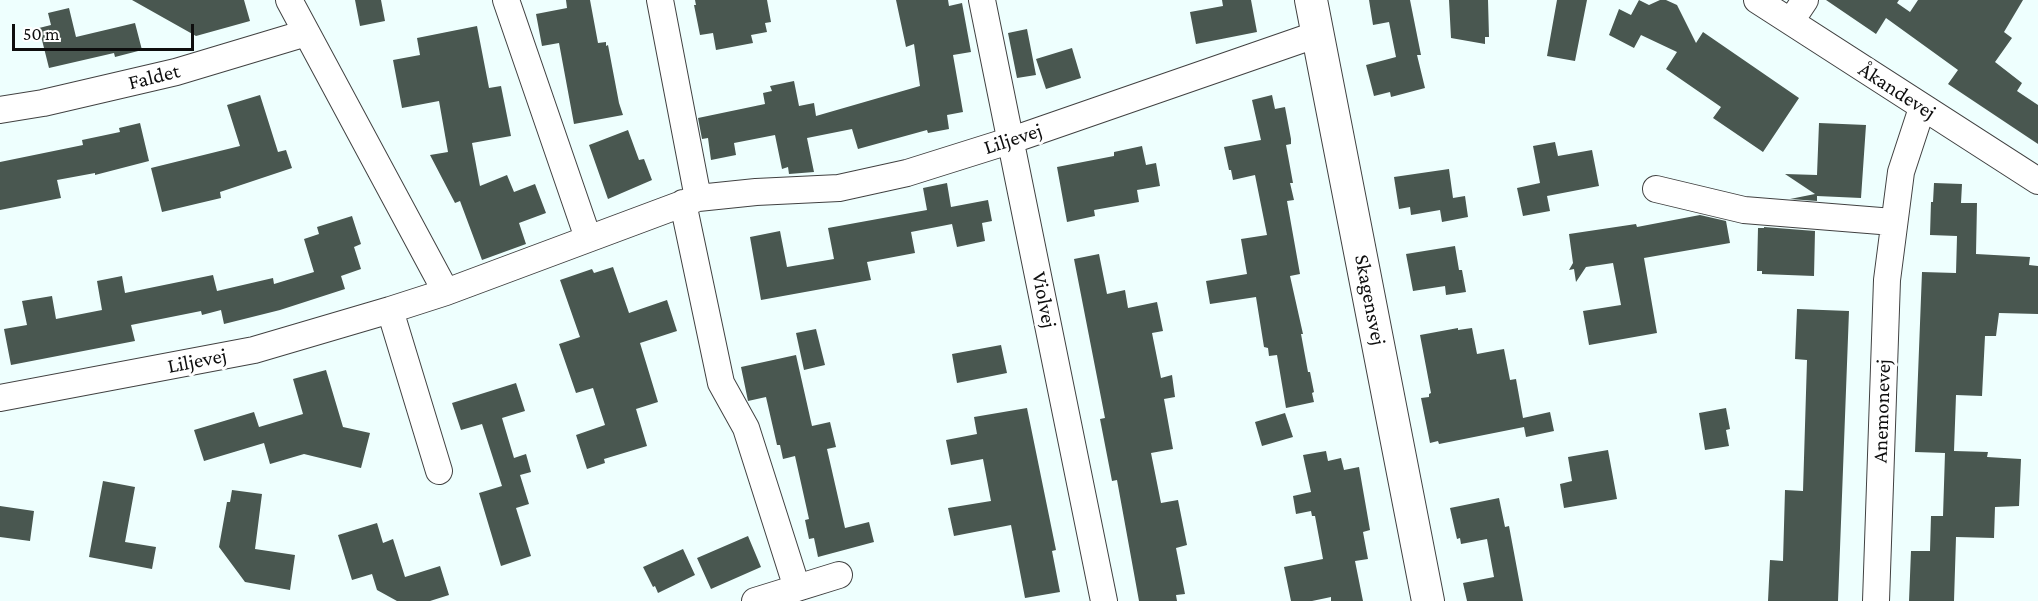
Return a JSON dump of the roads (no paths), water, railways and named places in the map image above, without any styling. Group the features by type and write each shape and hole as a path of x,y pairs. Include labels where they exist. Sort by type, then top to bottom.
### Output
{"street":[{"path":"289,0 446,292"},
{"path":"506,0 588,238"},
{"path":"660,0 721,383 746,428 797,588"},
{"name":"Violvej","path":"982,0 1104,601"},
{"name":"Skagensvej","path":"1311,0 1428,601"},
{"name":"Åkandevej","path":"1757,0 1798,10 1922,108 2038,181"},
{"name":"Faldet","path":"0,110 43,104 176,72 306,33"},
{"name":"Liljevej","path":"0,398 254,350 446,292 691,200 756,192 839,188 907,173 1012,140 1318,34"},
{"name":"Anemonevej","path":"1876,601 1887,280 1901,172 1922,108"},
{"path":"1656,189 1744,210 1893,222"},
{"path":"390,310 439,471"},
{"path":"755,601 839,575"}]}
